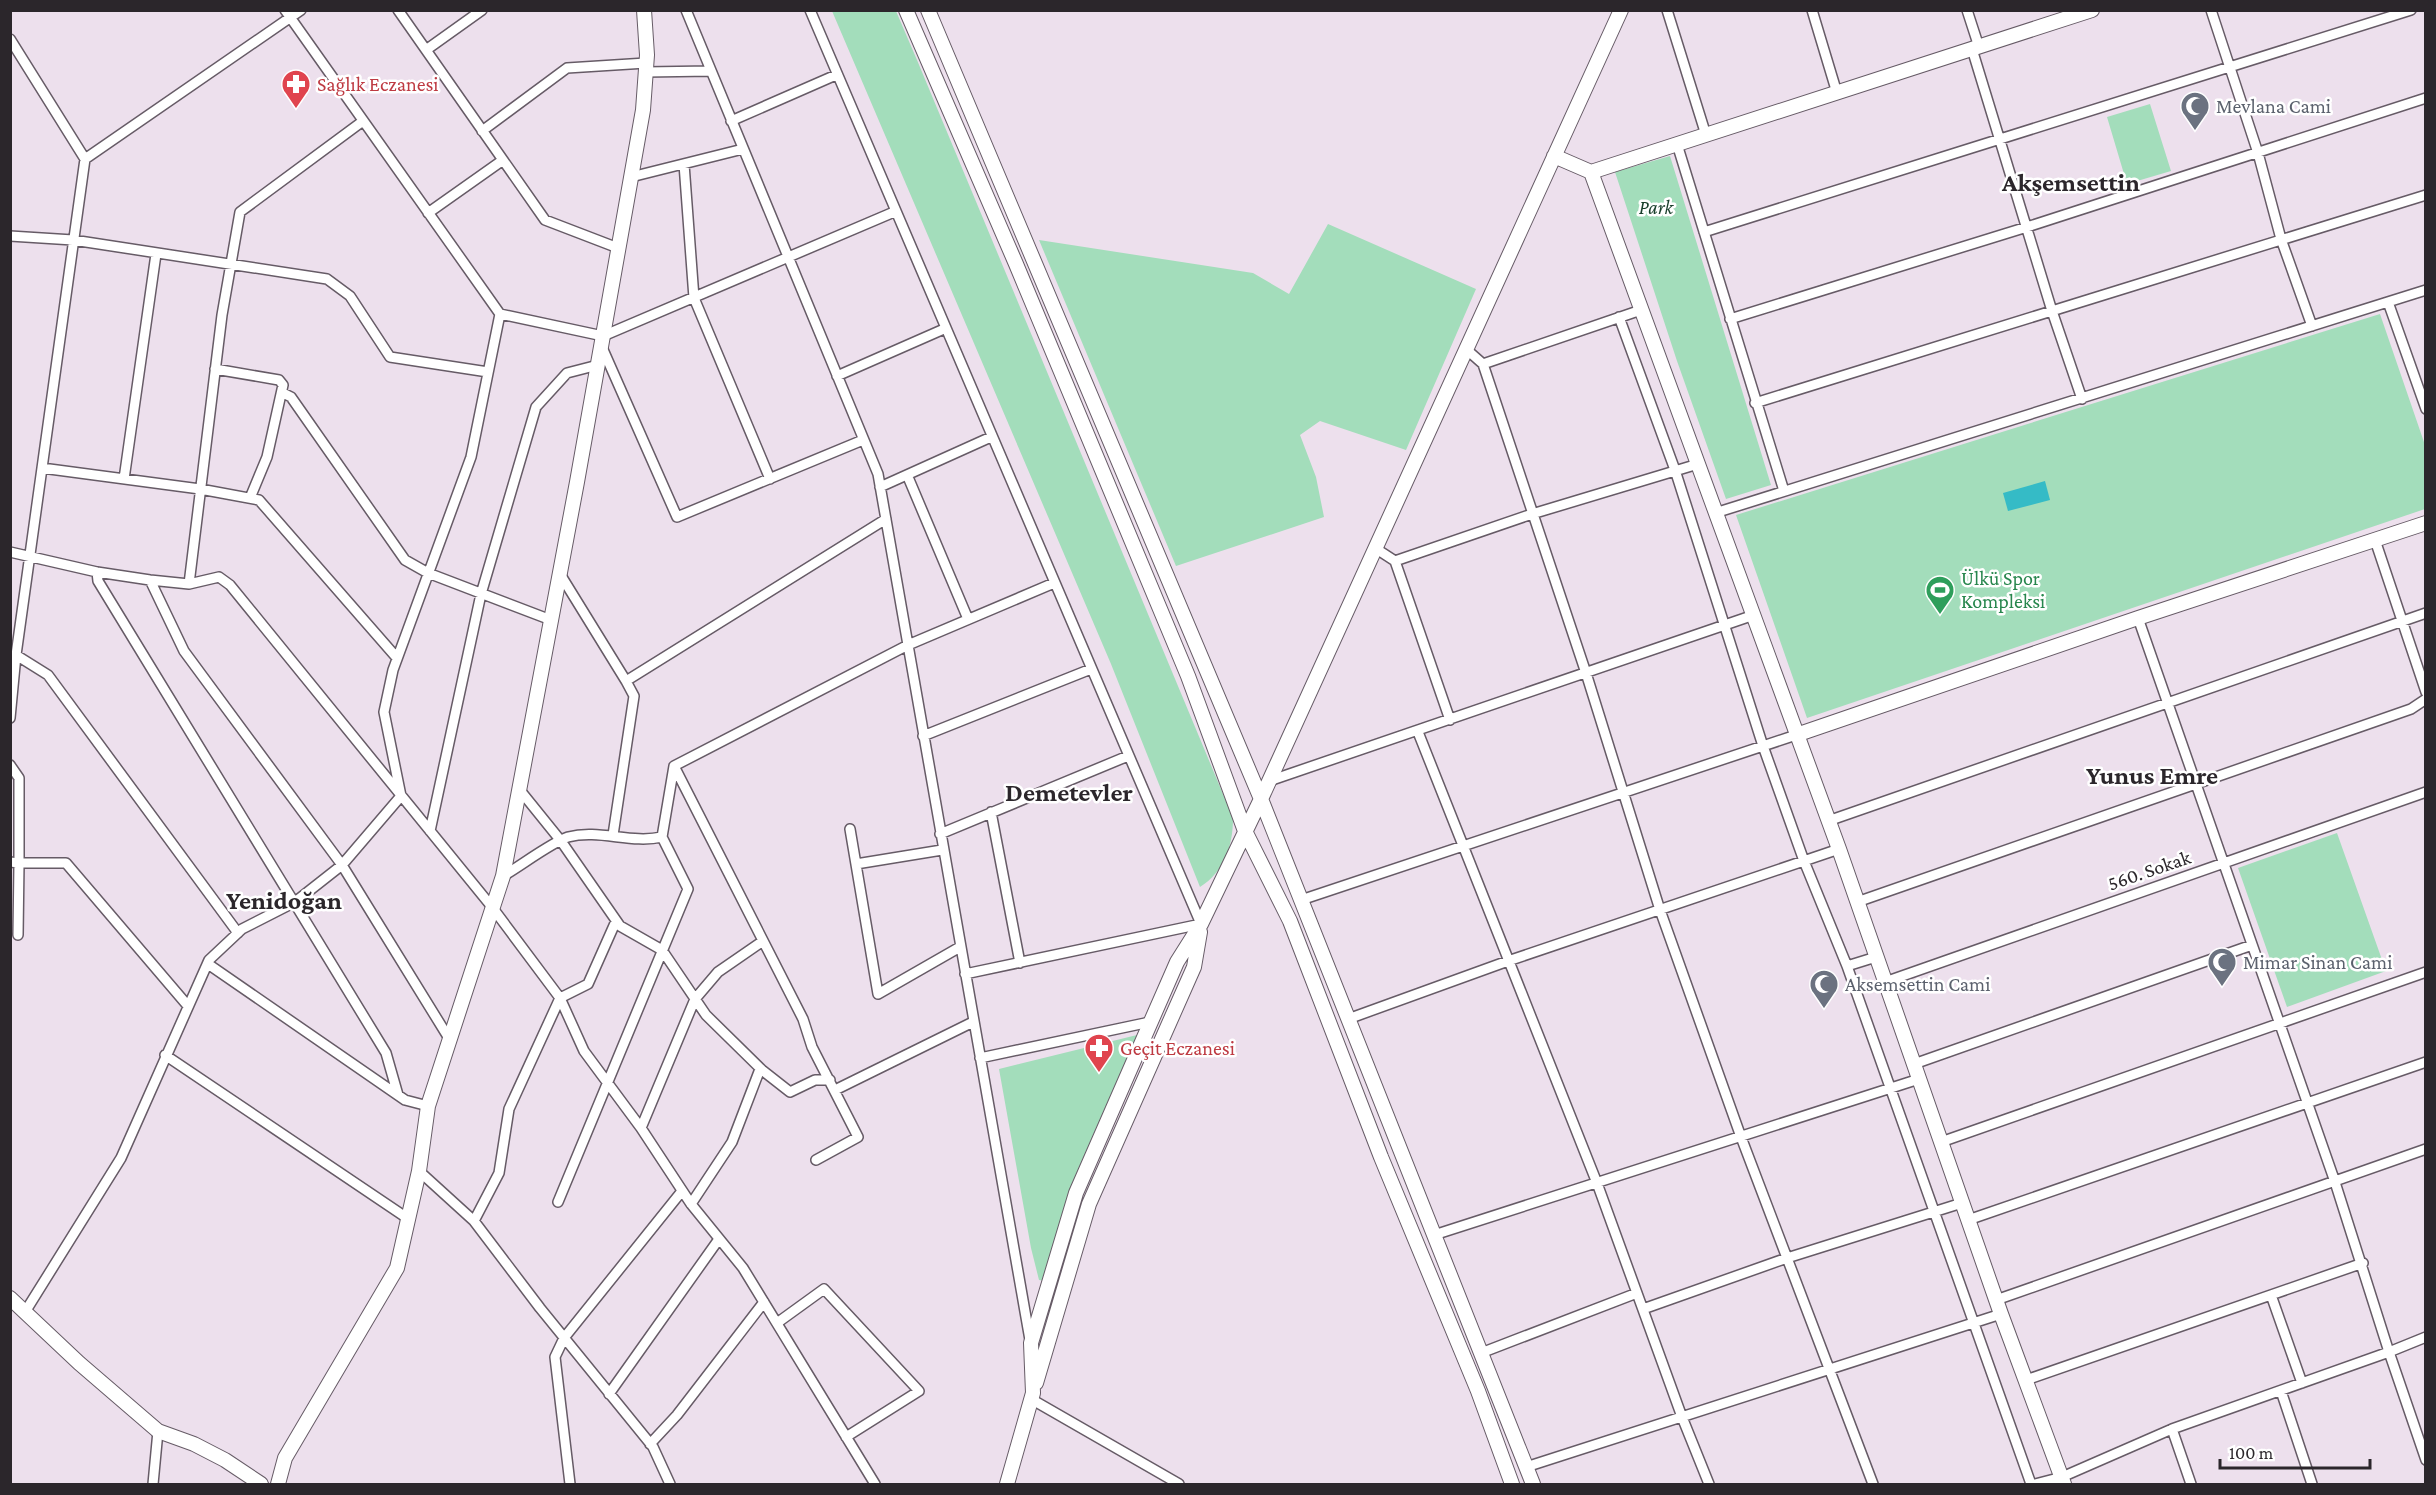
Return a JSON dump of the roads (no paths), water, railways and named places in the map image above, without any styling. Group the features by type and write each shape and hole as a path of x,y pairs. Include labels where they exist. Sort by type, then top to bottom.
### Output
{"street":[{"path":"85,159 287,14 301,10"},
{"path":"398,10 545,220 618,248"},
{"path":"426,50 482,10"},
{"path":"278,1485 285,1458 397,1268 419,1171 428,1106 503,876 643,110 646,68 644,10"},
{"path":"686,10 878,474 964,975 1031,1342 1032,1396"},
{"path":"810,10 944,329 1201,924 1194,967 1089,1204 1007,1485"},
{"path":"906,10 1016,264 1188,676 1245,831 1290,921 1381,1157 1478,1391 1512,1485"},
{"path":"928,10 1261,799 1533,1485"},
{"path":"1031,1342 1076,1193 1150,1022 1177,962 1201,924 1261,799 1621,10"},
{"path":"1666,10 1706,135"},
{"path":"1812,10 1837,93"},
{"path":"1967,10 2000,140 2052,311 2082,399"},
{"path":"1554,156 1591,172 2092,10"},
{"path":"2211,10 2258,153 2281,239 2312,326"},
{"path":"1704,232 2410,10"},
{"path":"287,14 500,314 602,341 694,298 894,212"},
{"path":"10,39 85,159 16,655 10,718"},
{"path":"482,131 567,68 711,71"},
{"path":"731,121 836,75"},
{"path":"1730,319 2027,227 2426,98"},
{"path":"189,584 215,369 240,212 363,120"},
{"path":"1677,144 1784,491"},
{"path":"631,177 743,149"},
{"path":"428,213 503,160"},
{"path":"684,164 694,298 770,480"},
{"path":"1591,172 1751,616 1839,849 1996,1300 2063,1481"},
{"path":"1755,403 2426,195"},
{"path":"10,236 73,240 230,266 327,279 350,296 390,357 488,372"},
{"path":"124,478 156,254"},
{"path":"1715,513 2426,290"},
{"path":"2388,302 2421,383 2426,409"},
{"path":"1483,364 1641,310"},
{"path":"401,796 384,712 397,658 471,457 500,314"},
{"path":"1619,317 1675,470 1763,746 1804,861 1847,966 2033,1485 2063,1481 2172,1430 2426,1337"},
{"path":"837,376 944,329"},
{"path":"602,341 677,517 863,440"},
{"path":"1466,349 1483,364 1586,674 1660,910 1741,1137 1873,1485"},
{"path":"430,831 481,594 536,407 567,373 598,365"},
{"path":"215,369 279,380 283,385 267,457 250,498"},
{"path":"282,393 291,397 405,560 428,573 551,620"},
{"path":"880,487 908,477 991,437"},
{"path":"1395,561 1532,514 1698,464"},
{"path":"42,468 200,489 259,500 269,508 397,658"},
{"path":"908,477 968,619"},
{"path":"626,681 886,519"},
{"path":"1301,900 2426,523"},
{"path":"2375,540 2426,692"},
{"path":"1375,548 1395,561 1450,720"},
{"path":"10,552 97,572 150,580 189,584 219,577 230,585 492,907 560,998 584,1051 641,1128 691,1204 743,1269 875,1485"},
{"path":"97,572 99,581 386,1053 398,1095"},
{"path":"560,574 634,696 613,835"},
{"path":"150,580 184,651 342,865 450,1040"},
{"path":"674,766 908,645 1054,583"},
{"path":"1828,821 2426,613"},
{"path":"1269,781 1418,732 1751,616"},
{"path":"2138,618 2363,1263 2389,1352 2426,1460"},
{"path":"16,655 48,675 238,933"},
{"path":"923,736 1091,669"},
{"path":"1857,902 2411,709 2426,699"},
{"path":"1418,732 1597,1183 1709,1485"},
{"path":"940,834 1128,756"},
{"path":"10,765 19,778 15,863 18,935"},
{"path":"558,1202 688,889 662,837 674,766"},
{"path":"674,766 763,941 858,1137 816,1160"},
{"path":"519,789 561,841 620,926 662,950 706,1015 760,1069 790,1092 815,1080 830,1080"},
{"name":"560. Sokak","path":"1885,982 2426,792"},
{"path":"25,1312 121,1158 165,1055 208,964 238,933 296,902 342,865 401,796"},
{"path":"992,812 1020,963"},
{"path":"850,829 878,994 960,947"},
{"path":"503,876 567,837 613,835 645,841 662,837"},
{"path":"1348,1019 1508,961 1839,849"},
{"path":"856,864 942,850"},
{"path":"15,863 66,863 188,1006"},
{"path":"474,1221 499,1173 509,1109 560,998 588,984 616,921"},
{"path":"964,975 1201,924"},
{"path":"641,1128 695,999 718,972 763,941"},
{"path":"1914,1064 2252,945"},
{"path":"1847,966 1876,957"},
{"path":"208,964 398,1095 428,1106"},
{"path":"1941,1142 2426,972"},
{"path":"835,1090 973,1022"},
{"path":"980,1058 1150,1022"},
{"path":"165,1055 407,1218"},
{"path":"1968,1220 2426,1062"},
{"path":"691,1204 732,1142 760,1069"},
{"path":"1434,1235 1919,1079"},
{"path":"1996,1300 2334,1179 2426,1149"},
{"path":"419,1171 474,1221 564,1338 650,1444 670,1485"},
{"path":"570,1485 555,1357 564,1338 682,1191"},
{"path":"1643,1309 1787,1258 1962,1203"},
{"path":"609,1394 719,1239"},
{"path":"2026,1380 2363,1263"},
{"path":"777,1323 824,1289 919,1391 846,1437"},
{"path":"1481,1353 1637,1293"},
{"path":"2271,1295 2302,1383"},
{"path":"10,1298 158,1431 204,1449 261,1485"},
{"path":"650,1444 677,1415 764,1302"},
{"path":"1526,1467 2001,1314"},
{"path":"2282,1390 2312,1485"},
{"path":"1032,1396 1179,1485"},
{"path":"2172,1430 2191,1485"},
{"path":"153,1485 158,1431"}],"water":[{"path":"2045,481 2050,500 2008,511 2003,493"}],"place":[{"name":"Sağlık Eczanesi","path":"296,110"},
{"name":"Mevlana Cami","path":"2195,132"},
{"name":"Ülkü Spor Kompleksi","path":"1940,616"},
{"name":"Mimar Sinan Cami","path":"2222,988"},
{"name":"Aksemsettin Cami","path":"1824,1010"},
{"name":"Geçit Eczanesi","path":"1099,1074"}],"district":[{"name":"Akşemsettin","path":"2071,182"},
{"name":"Yunus Emre","path":"2152,775"},
{"name":"Demetevler","path":"1069,792"},
{"name":"Yenidoğan","path":"284,900"}],"park label":[{"name":"Park","path":"1656,207"}]}
